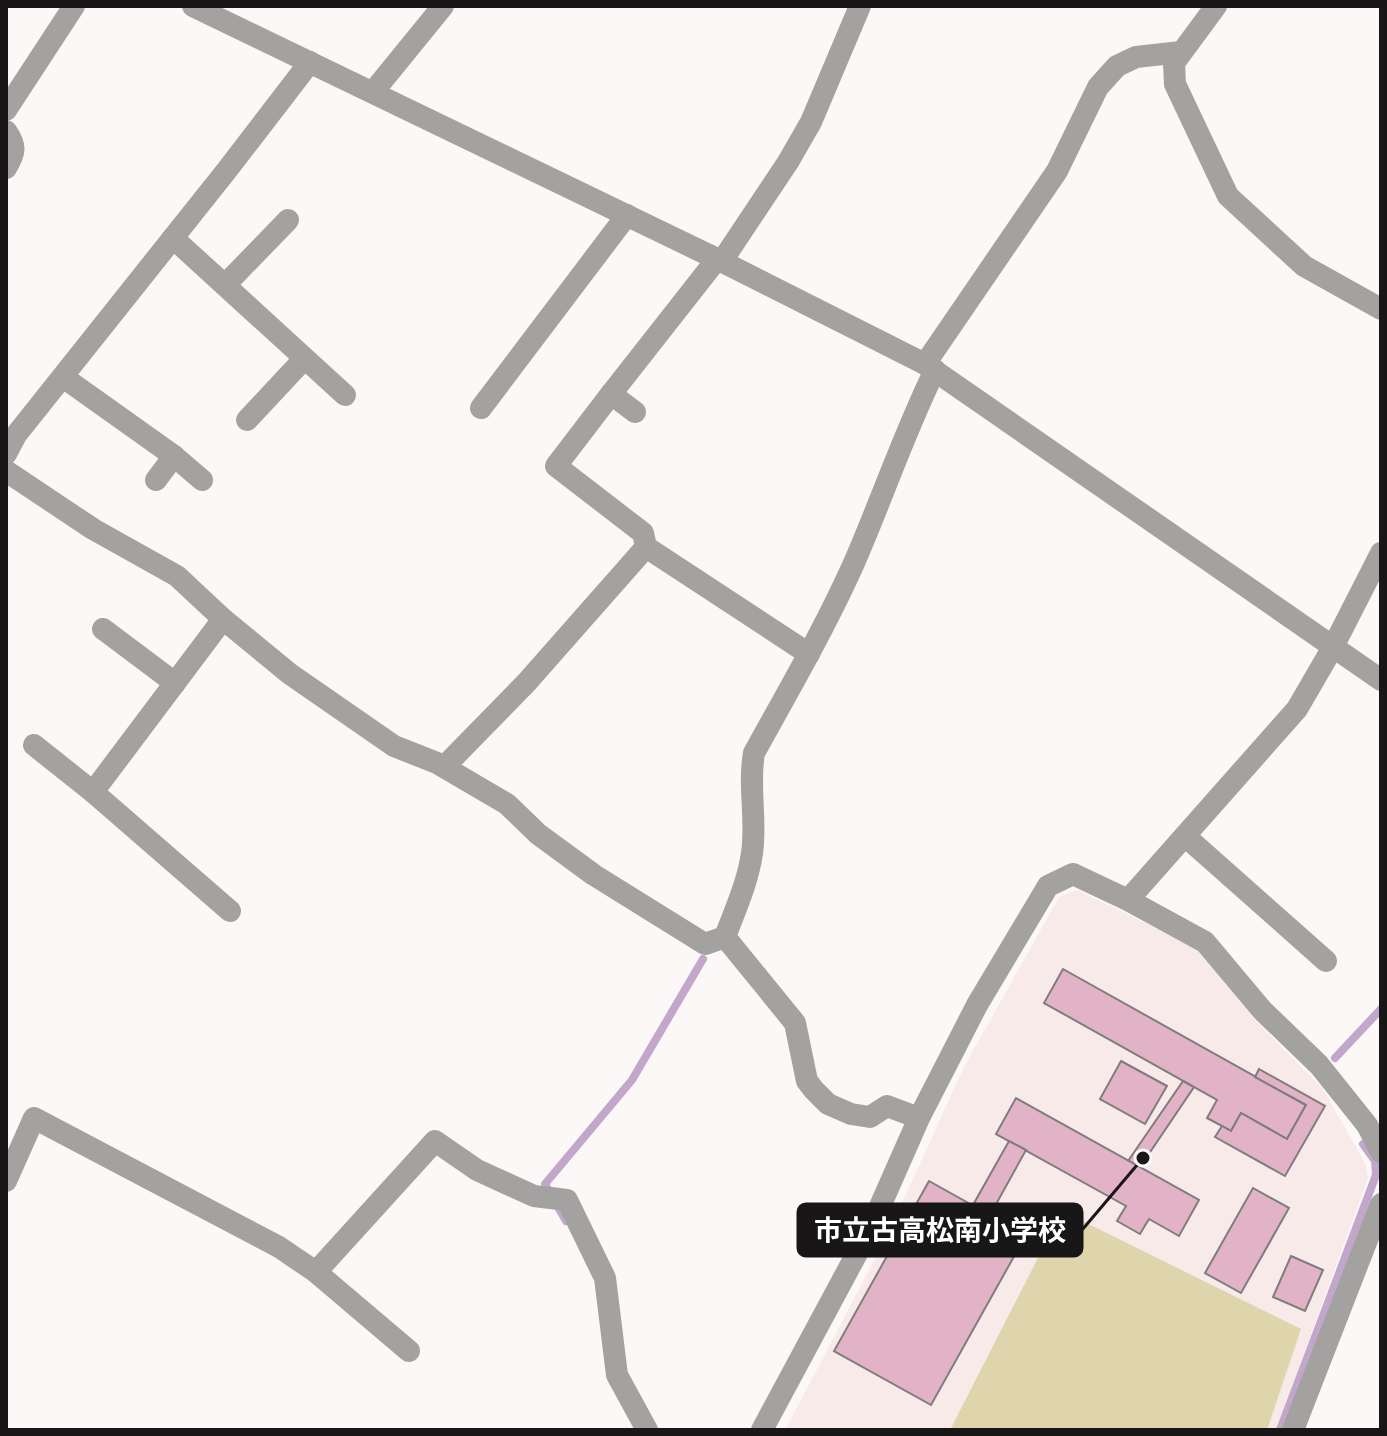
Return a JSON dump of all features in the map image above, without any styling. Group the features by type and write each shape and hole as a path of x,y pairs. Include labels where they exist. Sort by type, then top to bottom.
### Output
{"street":[{"path":"6,110 74,6"},
{"path":"373,92 443,6"},
{"path":"809,654 646,547 643,533 556,466 719,260 788,162 811,122 860,6"},
{"path":"1216,6 1174,63 1175,84 1228,196 1304,266 1381,309"},
{"path":"204,8 930,367 1381,680"},
{"path":"725,937 752,854 754,800 751,770 754,753 809,654 853,564 930,367 1057,171 1098,87 1117,66 1136,57 1181,52"},
{"path":"6,454 16,435 310,62"},
{"path":"6,131 14,142 15,153 6,168"},
{"path":"481,408 627,215"},
{"path":"225,285 288,220"},
{"path":"173,238 345,395"},
{"path":"247,420 304,359"},
{"path":"63,377 174,456 202,480"},
{"path":"611,394 635,412"},
{"path":"156,480 174,456"},
{"path":"6,471 93,529 177,576 290,674 394,746 444,767 507,804 538,834 594,875 705,944 725,937"},
{"path":"444,767 527,682 646,547"},
{"path":"1128,900 1297,709 1381,553"},
{"path":"93,792 223,619"},
{"path":"103,629 175,683"},
{"path":"34,745 230,911"},
{"path":"1185,836 1326,961"},
{"path":"762,1430 870,1229 919,1118 977,1005 1048,886 1073,874 1205,942 1262,1010 1319,1065 1367,1125 1381,1152"},
{"path":"725,937 795,1023 807,1081 828,1104 851,1114 870,1117 887,1106 919,1118"},
{"path":"6,1181 34,1118 279,1247 316,1272 409,1351"},
{"path":"316,1272 435,1141 477,1170 534,1196 567,1200 605,1278 617,1375 647,1430"},
{"path":"1293,1430 1381,1204"}],"shaded area":[{"path":"1077,890 1197,948 1255,1020 1323,1089 1366,1165 1368,1178 1276,1430 785,1430 886,1238 964,1067 1059,897"},
{"path":"1062,1211 1301,1329 1267,1430 950,1430"}],"building":[{"path":"1063,969 1306,1105 1287,1139 1241,1113 1231,1131 1207,1118 1217,1100 1044,1003"},
{"path":"1121,1061 1167,1086 1145,1124 1100,1099"},
{"path":"1259,1069 1325,1106 1285,1176 1215,1137 1222,1126 1231,1131 1241,1113 1287,1139 1306,1105 1255,1077"},
{"path":"1183,1081 1194,1087 1140,1167 1128,1161"},
{"path":"1016,1098 1199,1200 1179,1236 1149,1219 1140,1234 1117,1221 1126,1206 996,1134"},
{"path":"1009,1141 1026,1150 990,1215 973,1205"},
{"path":"929,1181 1026,1235 931,1405 834,1351"},
{"path":"1253,1188 1289,1208 1241,1293 1205,1273"},
{"path":"1291,1256 1323,1270 1305,1311 1273,1297"}],"waterway":[{"path":"566,1221 545,1184 632,1080 703,959"},
{"path":"1335,1058 1381,1009"},
{"path":"1280,1430 1376,1175 1375,1161 1363,1144"}],"place":[{"name":"市立古高松南小学校","path":"1143,1158"}]}
